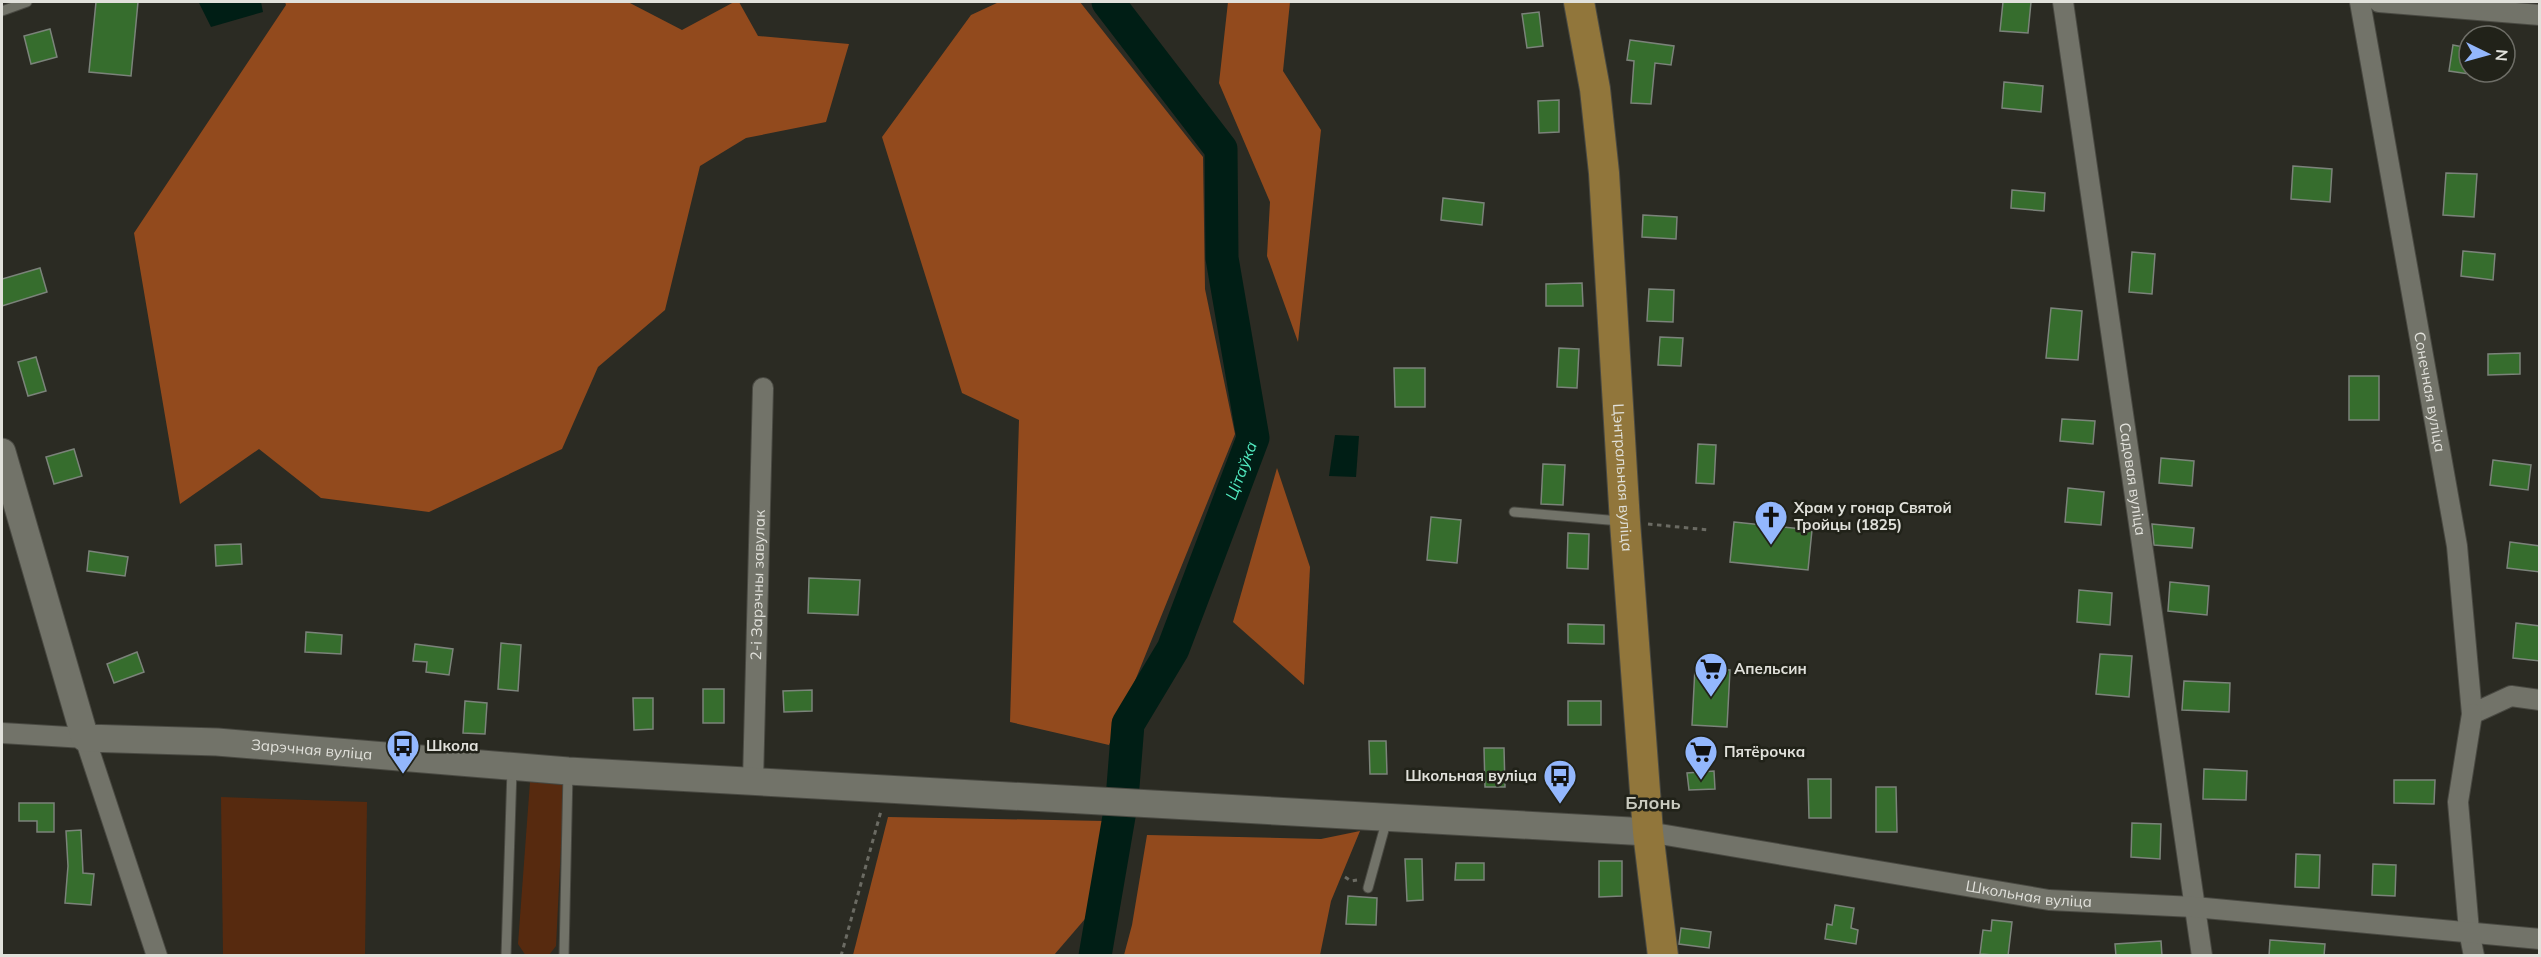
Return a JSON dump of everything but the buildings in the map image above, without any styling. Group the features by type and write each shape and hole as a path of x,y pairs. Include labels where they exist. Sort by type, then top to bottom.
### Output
{"main road":[{"name":"Цэнтральная вуліца","path":"1579,2 1595,89 1604,173 1625,522 1648,832 1663,956"},
{"path":"2,452 85,738"},
{"name":"Зарэчная вуліца","path":"85,738 217,742 568,771 1021,796"},
{"name":"Школьная вуліца","path":"1021,796 1381,819 1648,832"}],"street":[{"name":"Садовая вуліца","path":"2063,2 2202,956"},
{"name":"Сонечная вуліца","path":"2360,2 2457,546 2472,714 2458,802 2469,931 2474,956"},
{"path":"2379,2 2540,15"},
{"name":"2-і Зарэчны завулак","path":"753,781 763,388"},
{"path":"2472,714 2511,696 2540,700"},
{"path":"2,733 85,738 157,956"},
{"name":"Школьная вуліца","path":"1648,832 2049,900 2194,907 2540,939"}],"lane":[{"path":"2,11 27,2"},
{"path":"1514,512 1625,522"},
{"path":"506,956 513,766"},
{"path":"564,956 568,771"},
{"path":"1368,888 1381,819"}],"path":[{"path":"1625,522 1709,530"},
{"path":"841,956 888,789"}],"shaded area":[{"path":"261,2 263,12 211,27 199,3"},
{"path":"285,2 628,2 682,30 734,2 739,2 758,36 849,44 826,122 746,138 700,166 665,310 598,367 562,449 429,512 321,498 259,449 180,504 134,233 286,5"},
{"path":"999,2 1080,2 1203,157 1205,289 1235,434 1109,745 1010,722 1019,420 962,393 882,137 971,15"},
{"path":"1228,2 1290,2 1283,71 1321,130 1298,342 1267,256 1270,202 1219,83"},
{"path":"1335,435 1359,436 1356,477 1329,476"},
{"path":"1277,468 1310,567 1304,685 1233,622"},
{"path":"530,782 564,785 556,946 549,955 526,956 518,944"},
{"path":"221,797 367,802 365,955 223,955"},
{"path":"888,817 1105,821 1091,912 1054,955 853,955"},
{"path":"1360,831 1331,901 1320,955 1124,955 1132,925 1147,835 1321,839"}],"waterway":[{"name":"Цітаўка","path":"1095,956 1122,799 1128,724 1173,649 1253,438 1222,258 1221,149 1108,2"}],"place":[{"name":"Храм у гонар Святой Тройцы (1825)","path":"1771,546"},
{"name":"Апельсин","path":"1711,698"},
{"name":"Школа","path":"403,775"},
{"name":"Пятёрочка","path":"1701,781"},
{"name":"Школьная вуліца","path":"1560,805"}],"district":[{"name":"Блонь","path":"1653,803"}]}
